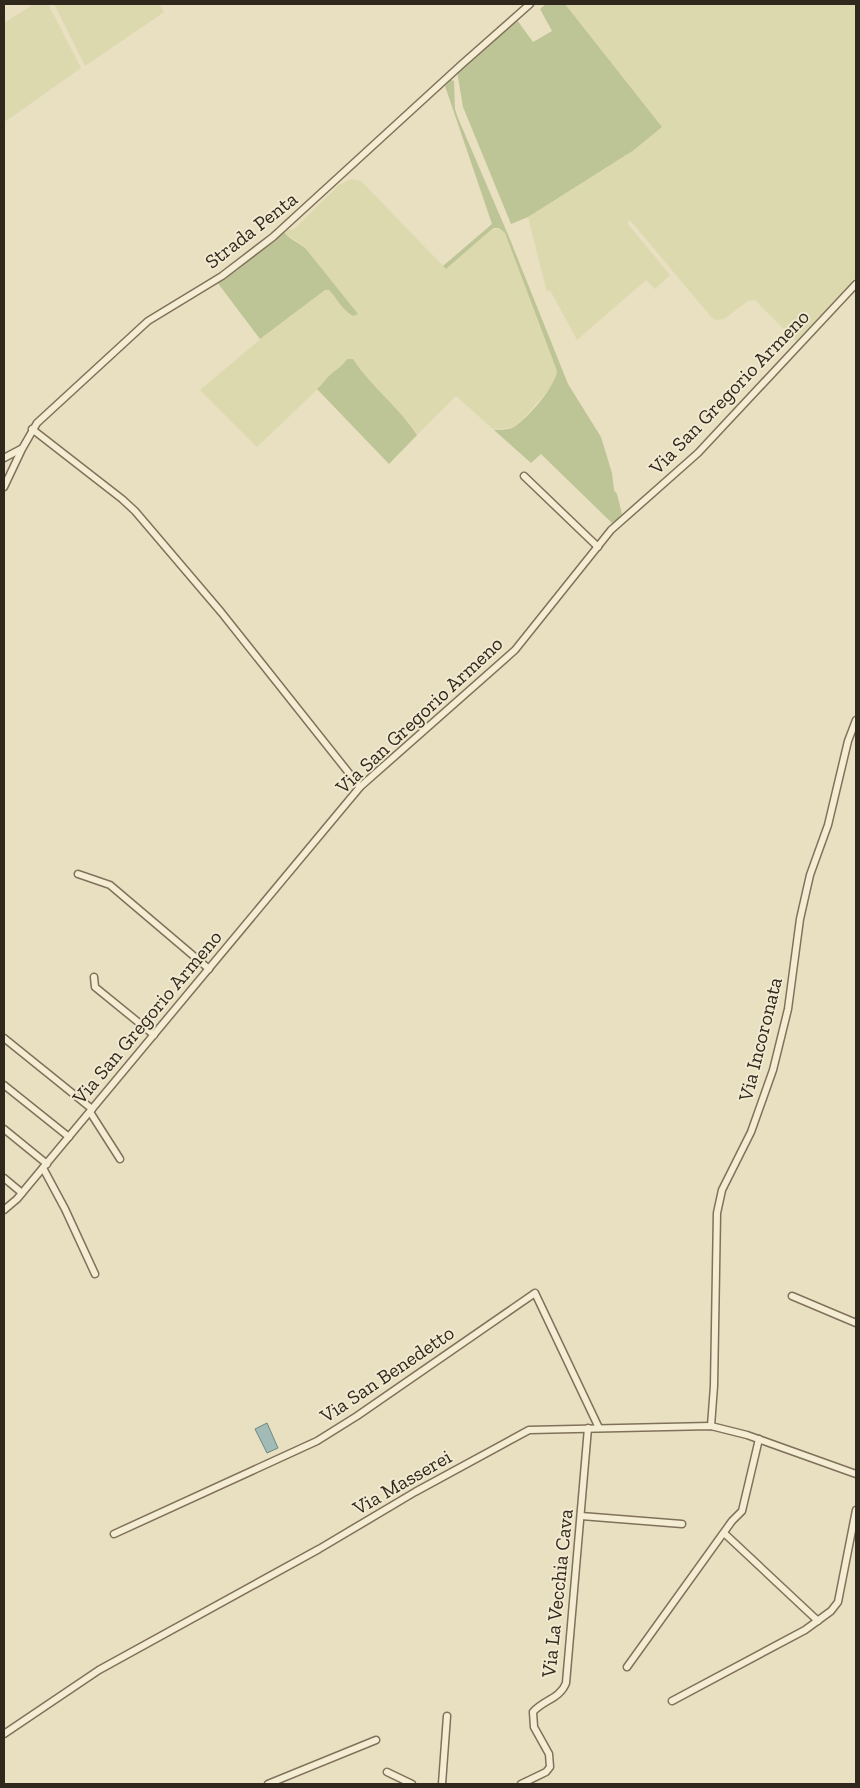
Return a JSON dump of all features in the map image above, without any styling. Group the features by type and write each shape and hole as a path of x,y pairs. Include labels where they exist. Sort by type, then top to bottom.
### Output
{"street":[{"name":"Strada Penta","path":"4,487 37,422 148,321 222,276 274,238 462,64 530,4"},
{"name":"Via San Gregorio Armeno","path":"4,1210 22,1193 45,1166 360,787 515,650 612,530 698,453 856,284"},
{"path":"32,429 115,492 135,511 221,612 360,787"},
{"path":"4,458 22,449"},
{"path":"524,476 598,546"},
{"name":"Via Incoronata","path":"711,1426 714,1386 717,1214 722,1190 751,1132 773,1070 788,1009 800,920 810,875 828,825 848,740 856,720"},
{"path":"78,874 110,885 209,969"},
{"path":"94,976 94,987 154,1035"},
{"path":"4,1038 91,1110 120,1159"},
{"path":"4,1085 69,1137"},
{"path":"4,1129 45,1166 95,1274"},
{"path":"4,1178 22,1193"},
{"name":"Via San Benedetto","path":"114,1534 317,1441 535,1293 599,1428"},
{"path":"792,1296 856,1323"},
{"name":"Via Masserei","path":"4,1734 99,1670 319,1549 415,1492 529,1430 711,1426 758,1439 856,1474"},
{"name":"Via La Vecchia Cava","path":"521,1784 546,1772 550,1767 549,1754 534,1727 533,1712 558,1695 566,1683 588,1428"},
{"path":"627,1667 732,1521 742,1511 758,1439"},
{"path":"672,1701 805,1630 831,1611 838,1602 856,1510"},
{"path":"581,1516 682,1524"},
{"path":"724,1533 818,1621"},
{"path":"442,1784 447,1716"},
{"path":"268,1784 376,1740"},
{"path":"388,1772 412,1784"}],"shaded area":[{"path":"34,4 48,4 81,68 6,121 4,118 4,23"},
{"path":"54,4 159,4 164,12 85,66"},
{"path":"565,4 856,4 856,278 796,341 755,300 748,301 724,319 717,320 712,318 630,220 627,223 670,275 655,289 646,280 577,340 550,290 547,292 528,217 634,150 662,127"},
{"path":"351,179 361,181 446,269 491,230 499,228 505,233 557,371 553,385 521,421 513,427 494,430 456,396 417,435 410,424 360,371 355,361 345,362 342,367 330,374 323,384 257,447 200,390 264,336 325,290 329,290 333,294 347,312 357,315 306,249 284,232 289,229 293,230 339,185"}],"green space":[{"path":"546,4 565,4 662,127 634,150 528,217 511,224 463,107 457,71 517,20 533,42 552,31 540,9"},
{"path":"451,80 454,81 455,109 458,118 509,237 568,384 601,437 622,514 613,524 541,454 531,463 494,430 512,428 520,423 540,402 555,378 557,371 505,233 499,228 494,228 446,269 443,266 492,224 445,86"},
{"path":"284,232 306,249 358,314 353,316 329,290 325,290 260,339 217,282 236,271"},
{"path":"347,359 353,359 417,435 389,464 317,389"}],"water":[{"path":"267,1423 278,1448 267,1453 255,1429"}]}
